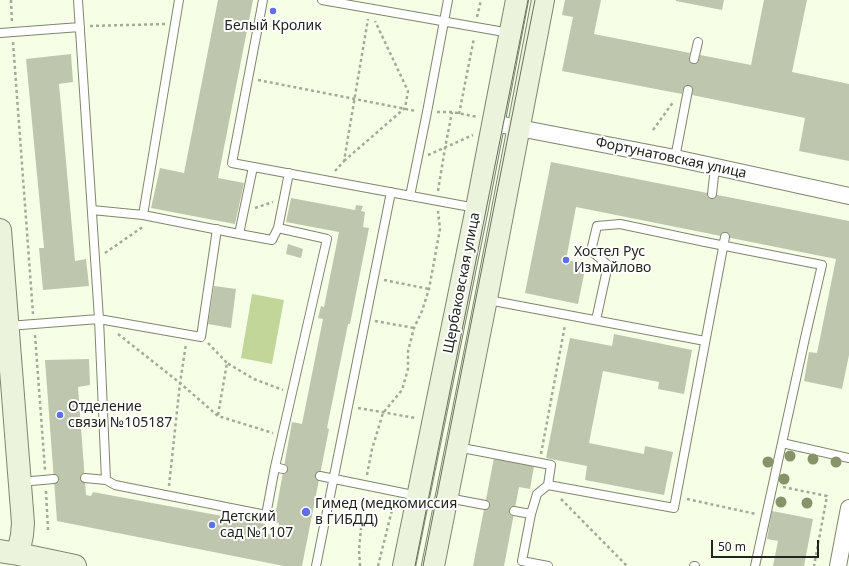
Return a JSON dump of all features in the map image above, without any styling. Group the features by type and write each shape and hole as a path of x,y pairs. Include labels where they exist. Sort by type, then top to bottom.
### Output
{"main road":[{"name":"Щербаковская улица","path":"404,566 477,208 485,124 510,34 517,0"},
{"name":"Щербаковская улица","path":"433,566 543,0"},
{"path":"0,235 22,523 22,535 9,552 75,566"}],"street":[{"name":"Фортунатовская улица","path":"485,124 519,128 675,158 849,196"},
{"path":"838,566 849,511"}],"lane":[{"path":"78,0 99,319 106,480"},
{"path":"143,215 179,0"},
{"path":"263,0 232,163 477,208"},
{"path":"322,0 510,34"},
{"path":"410,196 448,0"},
{"path":"0,33 80,27"},
{"path":"694,59 698,42"},
{"path":"675,158 688,90"},
{"path":"239,234 253,166"},
{"path":"712,194 716,167"},
{"path":"92,210 143,215 272,240 278,228 289,173"},
{"path":"316,566 391,192"},
{"path":"596,320 608,265 591,251 597,226 620,224 822,265 755,566"},
{"path":"84,478 106,480 115,485 266,515 279,468 282,436 291,393 327,239 278,228"},
{"path":"7,326 99,319 201,337 217,230"},
{"path":"705,242 706,233"},
{"path":"548,485 674,508 722,245 725,237"},
{"path":"486,299 705,341"},
{"path":"782,443 849,458"},
{"path":"457,447 552,465 548,485 537,494 531,514 522,560 548,566"},
{"path":"320,476 419,496"},
{"path":"20,482 50,480"},
{"path":"446,497 485,505"},
{"path":"514,511 531,514"}],"path":[{"path":"11,0 34,324 50,480 48,530"},
{"path":"459,114 481,0"},
{"path":"344,161 370,9"},
{"path":"327,180 344,161 405,108 408,91 370,9"},
{"path":"80,27 175,23"},
{"path":"248,78 427,112 452,112 485,124"},
{"path":"653,130 674,102 675,97"},
{"path":"360,566 359,550 366,485 372,449 382,413 402,390 408,369 408,351 414,328 422,311 429,289 440,229 436,201 452,112"},
{"path":"417,160 445,148 485,124"},
{"path":"244,212 284,198"},
{"path":"95,260 156,218"},
{"path":"373,278 429,289"},
{"path":"539,462 567,314"},
{"path":"99,319 180,382 218,416 282,436"},
{"path":"365,320 414,328"},
{"path":"168,495 180,382 187,334"},
{"path":"201,337 228,363 254,378 291,393"},
{"path":"218,416 228,363"},
{"path":"348,407 417,418"},
{"path":"773,484 827,496 814,566"},
{"path":"548,485 627,566"},
{"path":"378,566 397,492"},
{"path":"676,496 766,516"}],"green space":[{"path":"252,294 284,300 272,364 241,358"}],"building":[{"path":"218,0 253,0 218,178 244,183 235,224 151,208 160,168 184,173"},
{"path":"565,0 601,0 594,34 690,53 689,58 699,60 700,55 751,65 764,0 807,0 792,72 849,84 849,161 799,151 805,118 692,95 693,91 683,89 682,94 562,71 573,17 562,15"},
{"path":"676,0 724,0 722,10"},
{"path":"71,54 73,82 59,84 75,261 86,259 89,286 43,290 39,248 44,248 26,59"},
{"path":"551,162 849,221 849,355 842,389 804,381 809,352 817,353 836,259 576,207 566,260 586,264 578,304 525,293"},
{"path":"291,198 355,210 356,205 363,206 361,211 365,212 363,227 369,228 327,428 329,429 302,566 284,566 57,521 45,360 89,359 90,385 78,387 86,495 91,496 93,492 265,524 263,533 277,536 279,523 274,522 292,422 302,424 323,319 318,318 321,306 324,307 339,232 286,222"},
{"path":"288,244 303,249 301,258 286,254"},
{"path":"214,286 236,289 231,328 208,324"},
{"path":"614,334 692,350 684,394 658,389 659,382 603,371 589,443 644,454 645,446 673,452 664,495 585,480 587,466 546,458 570,338 612,346"},
{"path":"494,458 534,466 530,489 519,487 504,566 473,566"},
{"path":"772,511 813,519 804,566 773,566 778,541 767,539"}],"tram line":[{"path":"415,566 528,0"},
{"path":"423,566 535,0"}],"place":[{"name":"Белый Кролик","path":"273,11"},
{"name":"Хостел Рус Измайлово","path":"566,260"},
{"name":"Отделение связи №105187","path":"60,415"},
{"name":"Гимед (медкомиссия в ГИБДД)","path":"306,512"},
{"name":"Детский сад №1107","path":"212,525"}]}
